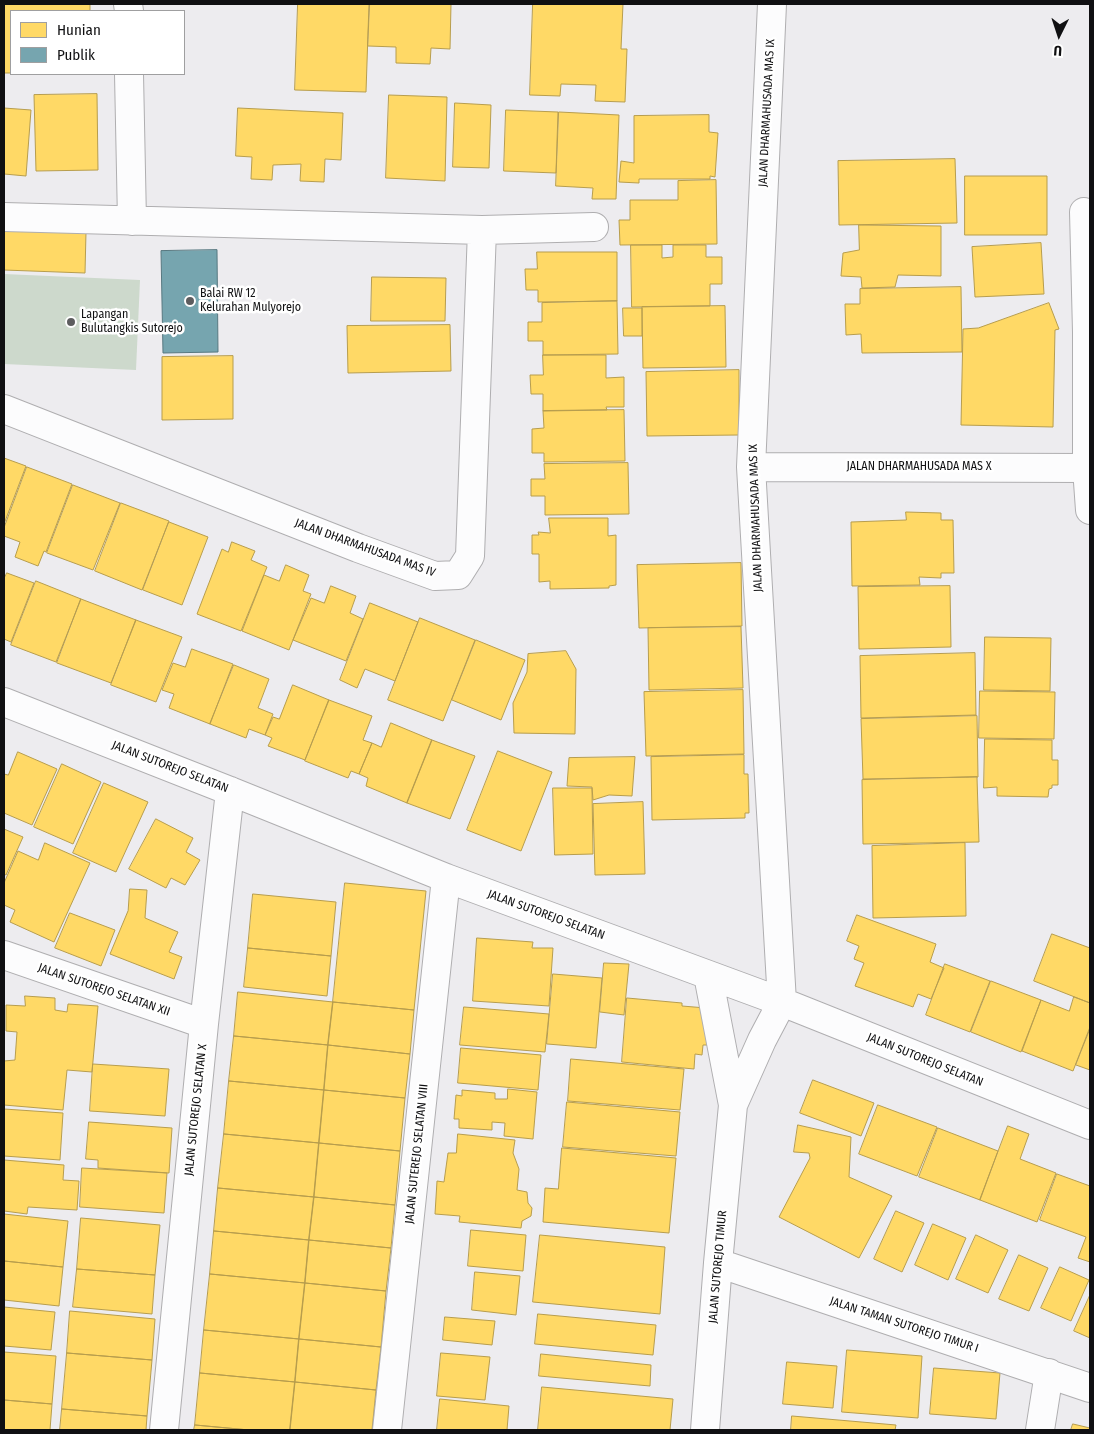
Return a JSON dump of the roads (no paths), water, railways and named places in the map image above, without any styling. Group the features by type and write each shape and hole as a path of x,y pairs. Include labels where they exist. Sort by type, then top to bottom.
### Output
{"street":[{"name":"JALAN DHARMAHUSADA MAS IX","path":"772,4 751,467 782,1002"},
{"path":"129,75 132,221"},
{"path":"1084,212 1089,332 1087,468 1090,510"},
{"path":"4,217 482,230 594,227"},
{"name":"JALAN DHARMAHUSADA MAS IV","path":"4,408 358,548 435,576 458,575 470,556 482,230"},
{"name":"JALAN DHARMAHUSADA MAS X","path":"751,467 1087,468"},
{"name":"JALAN SUTOREJO SELATAN","path":"4,702 446,878 782,1002 1090,1125"},
{"name":"JALAN SUTOREJO SELATAN X","path":"164,1430 204,1024 230,791"},
{"name":"JALAN SUTEREJO SELATAN VIII","path":"387,1430 446,878"},
{"name":"JALAN SUTOREJO SELATAN XII","path":"4,955 204,1024"},
{"name":"JALAN SUTOREJO TIMUR","path":"705,1430 733,1105 708,975"},
{"name":"JALAN SUTOREJO TIMUR","path":"733,1105 762,1040 782,1002"},
{"name":"JALAN TAMAN SUTOREJO TIMUR I","path":"718,1263 1090,1388"},
{"path":"1040,1430 1049,1373"}],"place":[{"name":"Balai RW 12 Kelurahan Mulyorejo","path":"190,301"},
{"name":"Lapangan Bulutangkis Sutorejo","path":"71,322"}]}
